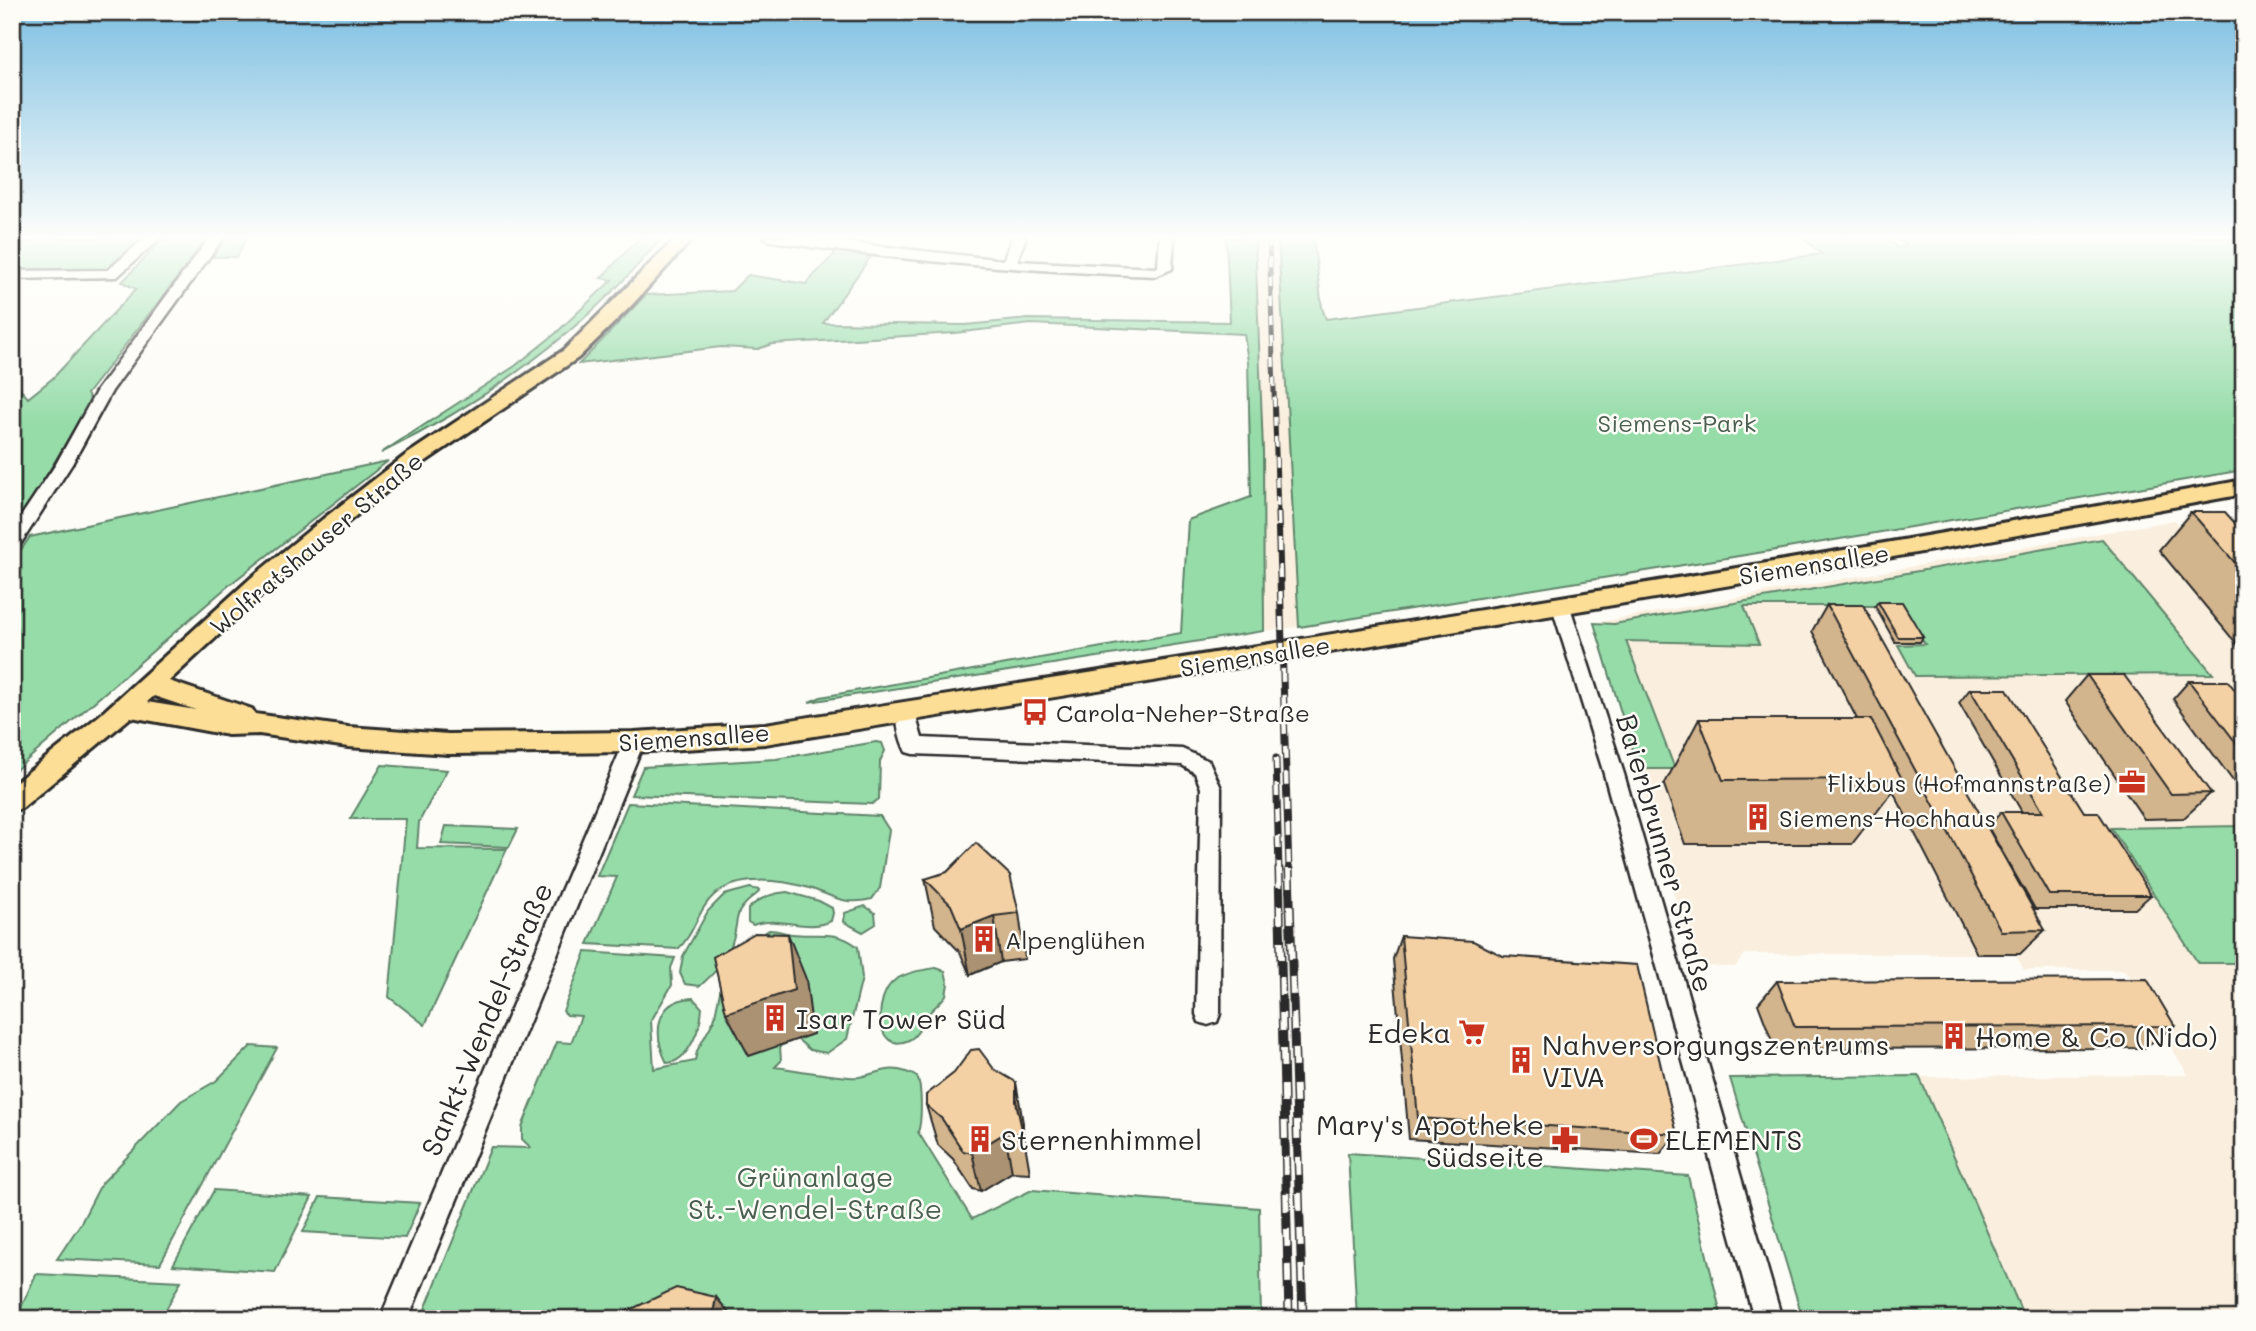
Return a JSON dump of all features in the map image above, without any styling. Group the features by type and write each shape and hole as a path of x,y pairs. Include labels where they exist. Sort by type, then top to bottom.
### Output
{"main road":[{"name":"Wolfratshauser Straße","path":"12,800 128,706 260,583 331,524 413,460 571,354 628,299"},
{"name":"Siemensallee","path":"128,706 154,713 228,724 259,724 348,737 448,744 634,742 765,734 1561,607 1913,548 2244,488"},
{"name":"Siemensallee","path":"151,685 239,713 259,724"}],"street":[{"path":"12,544 64,464 106,390 172,299"},
{"name":"Baierbrunner Straße","path":"1561,607 1614,774 1768,1319"},
{"path":"906,712 913,746 1182,757 1198,762 1209,774 1211,788 1208,1014"},
{"name":"Sankt-Wendel-Straße","path":"394,1319 634,742"}],"shaded area":[{"path":"1257,299 1281,299 1299,627 1264,631 1263,451"},
{"path":"2175,520 2244,599 2244,1319 1803,1319 1730,1078 2188,1075 2125,970 2024,970 2015,954 1745,954 1735,967 1695,966 1594,623"}],"green space":[{"path":"127,299 161,299 87,394 91,400 12,534 12,379 28,398 53,378"},
{"path":"592,299 604,299 568,332 497,386 420,433 381,453 515,366 555,334"},
{"path":"642,299 840,299 823,323 965,325 1028,319 1230,322 1229,299 1257,299 1263,451 1264,631 809,702 821,697 1181,633 1188,520 1251,497 1248,362 1244,334 1031,324 955,333 772,344 758,349 721,347 579,364"},
{"name":"Siemens-Park","path":"1281,299 1321,299 1326,319 1478,299 2244,299 2244,470 1770,551 1299,627"},
{"path":"388,461 228,586 12,773 12,563 30,537"},
{"path":"2102,539 2213,674 1915,676 1898,645 1925,644 1899,606 1744,606 1759,644 1626,641 1675,769 1638,769 1594,623 1614,624"},
{"path":"882,743 885,751 880,761 879,799 872,804 631,795 643,767 776,759"},
{"path":"382,765 447,770 419,822 417,848 507,849 425,1025 389,997 406,819 350,819"},
{"path":"628,803 880,816 889,830 880,888 872,899 854,901 786,883 747,881 724,888 714,895 678,949 588,944 617,877 597,876"},
{"path":"446,826 518,829 509,847 441,844"},
{"path":"2244,826 2244,963 2198,963 2111,828"},
{"path":"750,888 759,890 758,893 739,912 729,952 722,963 700,986 685,984 680,973 683,956 708,911 724,895"},
{"path":"787,892 819,901 832,908 831,921 812,925 763,922 753,925 748,922 748,909 752,905 766,897"},
{"path":"865,906 875,913 876,924 863,932 844,922 845,913"},
{"name":"Grünanlage St.-Wendel-Straße","path":"769,930 834,936 850,941 858,947 862,978 847,1039 827,1053 810,1050 797,1039 780,1046 781,1061 775,1067 852,1077 901,1070 917,1077 921,1104 918,1132 972,1219 1032,1190 1259,1208 1261,1319 421,1319 491,1147 531,1148 522,1139 522,1127 557,1042 571,1043 581,1016 567,1015 563,1011 586,952 675,958 671,968 672,985 651,1021 654,1069 695,1061 697,1051 714,1020 724,973 758,937"},
{"path":"936,968 945,971 948,984 946,995 926,1016 912,1038 897,1043 889,1040 883,1032 881,1022 883,998 888,988 904,975"},
{"path":"693,998 702,1008 696,1033 682,1057 667,1063 660,1041 660,1021 671,1005"},
{"path":"251,1046 277,1048 160,1264 57,1259 81,1223 101,1184 181,1101 216,1081"},
{"path":"1919,1076 2025,1319 1803,1319 1730,1078"},
{"path":"1348,1153 1688,1176 1722,1319 1357,1319"},
{"path":"214,1190 312,1197 275,1272 173,1265"},
{"path":"320,1197 420,1203 405,1238 303,1232"},
{"path":"36,1274 181,1281 161,1319 16,1319"}],"building":[{"path":"2191,512 2225,512 2244,533 2244,573"},
{"path":"1878,602 1902,602 1923,637 1898,637"},
{"path":"1827,605 1863,605 2045,930 2001,931"},
{"path":"2087,675 2124,675 2211,793 2171,794"},
{"path":"2189,681 2228,681 2244,702 2244,753"},
{"path":"1970,689 2007,689 2084,812 2098,812 2151,895 2049,895 2001,812 2043,812"},
{"path":"1699,719 1871,719 1902,779 1723,780"},
{"path":"976,843 1010,875 1019,913 994,916 961,929 951,905 925,879 947,872"},
{"path":"755,933 788,934 794,990 726,1013 713,957"},
{"name":"Nahversorgungszentrums VIVA","path":"1401,936 1473,941 1503,956 1637,965 1677,1134 1418,1118"},
{"path":"2147,979 2175,1026 1795,1027 1777,981"},
{"path":"979,1049 994,1069 1016,1082 1016,1102 1023,1134 1005,1133 972,1153 963,1151 942,1119 926,1105 926,1095 954,1073 971,1050"},
{"path":"676,1288 716,1297 712,1319 617,1319 617,1316"}],"railway":[{"path":"1271,299 1278,514"},
{"path":"1278,513 1289,871"},
{"path":"1276,758 1279,871"},
{"path":"1279,869 1289,1319"},
{"path":"1289,869 1303,1319"}],"place":[{"name":"Carola-Neher-Straße","path":"1035,712"},
{"name":"Flixbus (Hofmannstraße)","path":"2132,782"},
{"name":"Siemens-Hochhaus","path":"1758,817"},
{"name":"Alpenglühen","path":"984,939"},
{"name":"Isar Tower Süd","path":"775,1018"},
{"name":"Edeka","path":"1472,1032"},
{"name":"Home & Co (Nido)","path":"1954,1036"},
{"name":"Nahversorgungszentrums VIVA","path":"1521,1060"},
{"name":"Sternenhimmel","path":"980,1139"},
{"name":"ELEMENTS","path":"1644,1139"},
{"name":"Mary's Apotheke Südseite","path":"1565,1140"}]}
